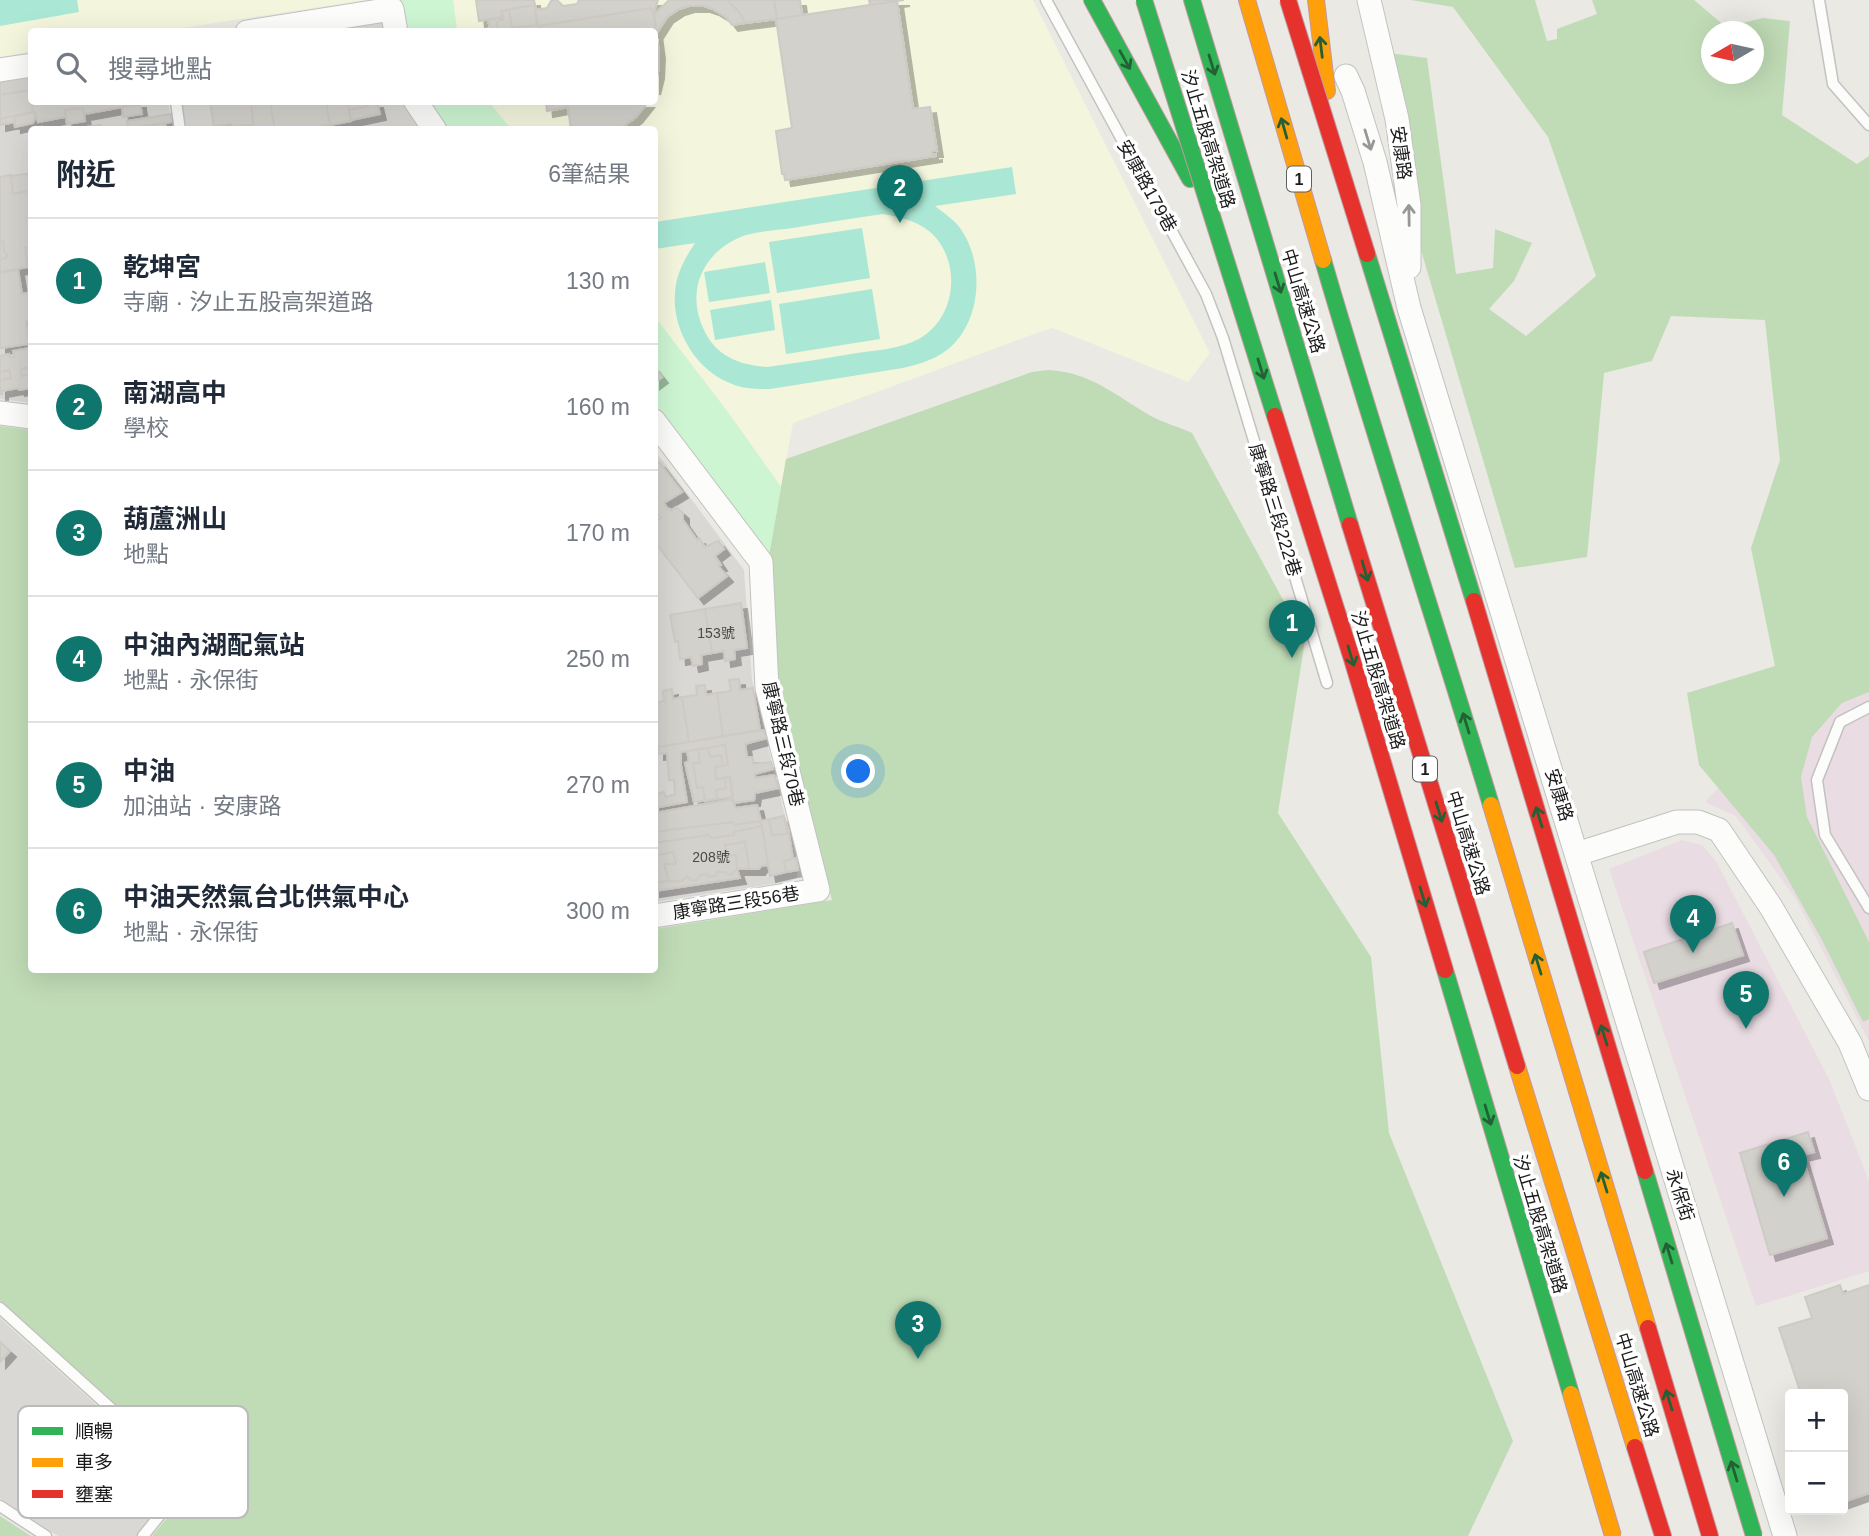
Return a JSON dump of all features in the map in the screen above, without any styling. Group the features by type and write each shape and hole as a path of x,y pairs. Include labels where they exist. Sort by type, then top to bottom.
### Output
{"highway":[{"path":"1092,0 1173,147 1263,327"},
{"name":"汐止五股高架道路","path":"1144,0 1352,659 1613,1536"},
{"name":"中山高速公路","path":"1192,0 1390,656 1663,1536"},
{"name":"中山高速公路","path":"1247,0 1351,358 1444,649 1710,1536"},
{"path":"1288,0 1490,652 1754,1536"},
{"path":"1315,0 1345,233"},
{"path":"1348,289 1351,358"},
{"path":"1296,404 1357,545"}],"street":[{"name":"安康路","path":"1369,0 1397,120 1409,205 1409,308"},
{"path":"272,28 392,9 395,28"},
{"path":"0,70 28,66"},
{"name":"安康路","path":"1346,76 1353,90 1375,162 1409,308 1577,854"},
{"path":"418,105 432,126"},
{"path":"0,413 28,416"},
{"name":"康寧路三段70巷","path":"658,429 761,562 767,688 818,890"},
{"path":"1577,854 1677,822 1698,822 1719,830 1778,919 1850,1043 1869,1089"},
{"name":"永保街","path":"1577,854 1785,1536"},
{"name":"康寧路三段56巷","path":"658,915 818,890"}],"lane":[{"name":"安康路179巷","path":"1046,0 1206,294 1235,377"},
{"path":"1819,0 1833,84 1869,125"},
{"path":"176,105 179,126"},
{"name":"康寧路三段222巷","path":"1235,377 1327,683"},
{"path":"1869,707 1840,722 1818,780 1825,835 1869,908"},
{"path":"0,1308 108,1406"},
{"path":"0,1506 18,1518"},
{"path":"18,1518 46,1536"},
{"path":"144,1536 158,1518"}],"shaded area":[{"path":"0,0 365,0 182,28 28,28 28,52 0,57"},
{"path":"453,0 1033,0 1210,353 1188,382 1053,328 1040,332 793,423 781,487 658,321 658,126 509,126 491,105 658,105 658,28 457,28"},
{"path":"379,21 385,28 333,28"},
{"path":"28,75 28,105 169,105 172,126 28,126 28,403 0,399 0,80"},
{"path":"182,105 407,105 420,126 186,126"},
{"path":"658,455 744,570 752,680 798,870 797,877 791,881 658,902"},
{"path":"1869,630 1869,1041 1796,899 1736,816 1705,802"},
{"path":"1682,840 1702,845 1716,861 1829,1079 1869,1181 1869,1271 1756,1306 1609,869"},
{"path":"0,1318 97,1406 18,1406 18,1510 0,1498"},
{"path":"31,1518 151,1518 137,1536 58,1536"}],"green space":[{"path":"0,0 77,0 79,12 0,26"},
{"path":"396,0 453,0 457,28 403,28"},
{"path":"1411,0 1535,0 1547,41 1557,39 1557,29 1597,14 1592,0 1694,0 1719,21 1701,21 1701,84 1764,84 1764,21 1751,21 1763,18 1790,21 1782,115 1857,164 1869,156 1869,692 1842,703 1812,737 1801,777 1807,817 1869,942 1869,1019 1863,1022 1822,940 1774,855 1699,765 1687,693 1775,666 1751,548 1780,460 1765,320 1671,316 1652,361 1604,373 1587,557 1515,568 1412,220 1389,53 1427,58 1456,274 1493,268 1495,229 1532,243 1514,281 1489,309 1526,336 1596,276 1548,137 1453,7"},
{"path":"430,105 491,105 509,126 446,126"},
{"path":"1012,167 1016,194 935,206 953,220 969,245 976,277 973,310 958,339 947,350 932,359 903,368 770,389 741,387 719,378 697,359 689,348 682,335 675,307 677,279 695,243 658,249 658,222","holes":["883,214 914,222 931,233 944,249 951,282 943,315 937,324 919,339 888,349 767,367 747,364 729,357 708,338 698,313 698,285 710,260 732,241 746,235"]},
{"path":"862,228 870,278 777,293 769,242"},
{"path":"765,262 770,293 709,302 704,272"},
{"path":"872,289 880,339 786,354 779,304"},
{"path":"771,300 775,330 715,340 710,310"},
{"path":"658,321 781,487 769,555 658,408"},
{"path":"1048,370 1077,375 1114,393 1151,416 1192,433 1305,640 1278,813 1371,957 1389,1133 1513,1441 1468,1536 152,1536 167,1518 248,1518 248,1406 117,1406 0,1301 0,426 28,430 28,973 658,973 658,929 832,900 777,678 769,555 786,459 1032,372"},
{"path":"0,1516 31,1536 0,1536"}],"building":[{"path":"476,0 534,0 535,5 501,11 503,17 479,21"},
{"path":"557,0 563,6 577,4 579,0 658,0 653,12 651,8 538,26 535,10 547,8 551,1"},
{"path":"669,0 727,0 740,13 745,23 732,25 726,17 713,9 689,6 667,17 658,31 654,15"},
{"path":"727,0 774,0 777,19 745,23 740,13"},
{"path":"774,0 800,0 802,15 777,19"},
{"path":"869,0 904,0 870,5"},
{"path":"897,1 913,109 930,107 937,151 932,151 932,155 936,156 785,180 776,131 792,128 776,19"},
{"path":"535,5 537,25 512,28 509,9"},
{"path":"651,8 656,28 540,28 539,26"},
{"path":"509,9 512,28 498,28 499,20 503,20 501,11"},
{"path":"503,17 503,20 497,23 498,28 490,28 488,20"},
{"path":"537,25 539,28 512,28"},
{"path":"28,76 28,90 0,95 0,80"},
{"path":"28,90 28,105 32,105 33,112 0,119 0,95"},
{"path":"32,105 134,105 84,114 83,108 65,110 65,117 38,122"},
{"path":"140,105 142,114 123,117 122,107"},
{"path":"210,105 251,105 253,125 214,126"},
{"path":"251,105 271,105 274,126 254,126"},
{"path":"271,105 327,105 330,125 274,126"},
{"path":"327,105 348,105 351,121 330,125"},
{"path":"348,105 368,106 349,110"},
{"path":"378,105 380,114 351,120 349,110"},
{"path":"546,105 646,105 624,126 570,126 568,107 547,111"},
{"path":"83,108 85,121 67,124 65,110"},
{"path":"35,112 33,123 15,127 14,116"},
{"path":"171,114 171,122 150,126 128,126 127,121"},
{"path":"14,116 15,122 0,125 0,119"},
{"path":"28,174 28,191 13,194 11,176"},
{"path":"11,175 13,194 28,191 28,248 25,248 28,267 0,272 0,177"},
{"path":"3,241 7,255 6,258 0,259 0,242"},
{"path":"18,270 22,294 28,293 28,344 0,348 0,273"},
{"path":"28,348 28,389 2,391 0,394 0,356 9,354 14,357 13,351"},
{"path":"28,368 28,375 22,376 21,369"},
{"path":"9,370 11,378 0,380 0,372"},
{"path":"658,463 682,492 664,503 667,508 672,510 676,507 683,513 683,520 705,547 718,541 724,549 715,556 721,565 718,566 727,576 698,598 658,546 658,519 661,518 658,514"},
{"path":"741,603 747,648 734,650 735,659 725,661 724,651 712,653 705,609"},
{"path":"705,609 712,653 701,655 702,664 693,666 691,657 680,659 670,615"},
{"path":"739,679 740,690 753,688 760,730 723,736 717,693 731,691 729,680"},
{"path":"705,685 706,695 717,693 723,736 689,742 682,697 697,695 696,686"},
{"path":"672,689 673,699 682,697 689,742 658,747 658,702 664,701 663,691"},
{"path":"763,730 767,738 745,744 747,757 752,757 753,764 771,762 773,769 755,774 755,778 774,775 779,788 755,793 754,800 733,803 730,777 716,779 715,767 728,765 725,745 681,752 687,802 658,807 658,794 664,792 666,797 675,794 674,780 669,780 667,753 658,754 658,747"},
{"path":"725,745 728,765 723,766 721,755 710,757 708,748"},
{"path":"708,748 710,757 721,755 723,766 715,767 716,779 725,778 726,788 716,790 717,799 705,801 703,787 697,788 693,763 700,763 698,749"},
{"path":"708,748 710,757 721,755 723,766 715,767 716,779 725,778 726,788 716,790 717,799 694,802 685,763 689,761 687,751"},
{"path":"730,777 733,797 717,799 716,790 726,788 725,778"},
{"path":"733,799 735,808 757,805 761,821 658,831 658,812"},
{"path":"784,816 787,834 772,835 769,820"},
{"path":"784,816 793,859 784,861 786,872 770,876 761,821"},
{"path":"761,821 762,826 734,832 734,835 711,838 709,835 658,842 658,831 733,822 734,825"},
{"path":"762,826 768,865 759,869 737,869 731,875 717,872 716,876 700,875 697,880 691,880 687,876 682,881 658,882 658,842 709,835 711,838 734,835 734,832"},
{"path":"745,842 749,868 737,869 736,855 727,856 725,845"},
{"path":"673,852 676,864 664,864 669,881 658,882 658,855"},
{"path":"796,858 798,870 786,872 784,861"},
{"path":"737,869 740,878 658,890 658,882 682,881 687,876 691,880 697,880 700,875 716,876 717,872 731,875"},
{"path":"1732,923 1743,955 1654,983 1644,952"},
{"path":"1808,1132 1814,1152 1802,1155 1827,1238 1770,1255 1740,1153"},
{"path":"1840,1285 1843,1294 1869,1285 1869,1493 1848,1500 1848,1389 1799,1389 1779,1328 1812,1318 1805,1297"},
{"path":"0,1342 10,1351 0,1362"}],"traffic: fast":[{"path":"1092,0 1190,179"},
{"path":"1144,0 1275,416"},
{"path":"1192,0 1350,525"},
{"path":"1367,254 1474,601"},
{"path":"1323,260 1491,805"},
{"path":"1445,970 1571,1394"},
{"path":"1645,1171 1754,1536"}],"traffic: slow":[{"path":"1247,0 1323,260"},
{"path":"1316,0 1327,91"},
{"path":"1491,805 1648,1328"},
{"path":"1517,1066 1635,1447"},
{"path":"1571,1394 1613,1536"}],"traffic: jam":[{"path":"1288,0 1367,254"},
{"path":"1275,416 1352,659 1445,970"},
{"path":"1350,525 1517,1066"},
{"path":"1474,601 1645,1171"},
{"path":"1648,1328 1710,1536"},
{"path":"1635,1447 1663,1536"}],"place":[{"name":"南湖高中","path":"900,223"},
{"name":"乾坤宮","path":"1292,658"},
{"name":"中油內湖配氣站","path":"1693,953"},
{"name":"中油","path":"1746,1029"},
{"name":"中油天然氣台北供氣中心","path":"1784,1197"},
{"name":"葫蘆洲山","path":"918,1359"}]}
